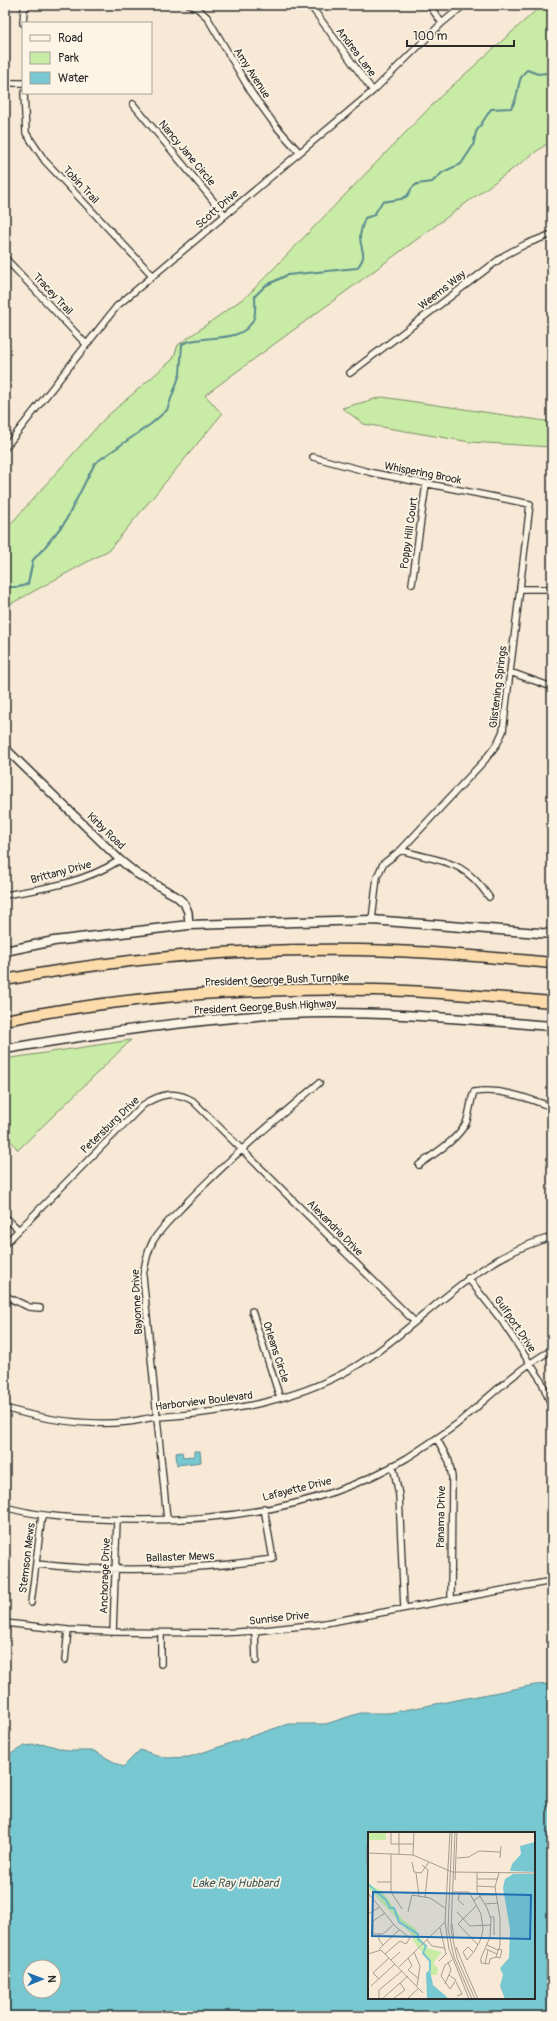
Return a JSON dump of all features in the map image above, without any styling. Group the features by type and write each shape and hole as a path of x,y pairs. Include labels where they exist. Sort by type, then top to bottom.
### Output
{"highway":[{"path":"5,980 138,960 262,951 386,951 552,963"},
{"name":"President George Bush Turnpike","path":"5,1020 90,1006 141,1000 271,990 395,991 552,1002"}],"main road":[{"path":"5,951 54,941 189,925 372,920 552,934"},
{"name":"President George Bush Highway","path":"5,1049 96,1033 177,1023 287,1014 415,1015 552,1026"}],"street":[{"path":"23,22 24,9 28,5"},
{"name":"Amy Avenue","path":"190,5 197,8 207,17 251,92 276,125 300,152"},
{"name":"Andrea Lane","path":"310,5 373,91"},
{"path":"429,5 442,23"},
{"name":"Scott Drive","path":"5,448 117,306 373,91 442,23 464,5"},
{"path":"5,83 22,83"},
{"name":"Tobin Trail","path":"24,94 26,126 29,140 45,161 153,276"},
{"name":"Nancy Jane Circle","path":"133,104 225,215"},
{"name":"Weems Way","path":"350,373 505,255 526,244 552,234"},
{"name":"Tracey Trail","path":"5,258 86,344"},
{"name":"Whispering Brook","path":"313,457 373,474 530,504"},
{"name":"Poppy Hill Court","path":"412,584 426,484"},
{"name":"Glistening Springs","path":"372,920 378,877 383,864 400,850 484,761 497,744 503,731 530,504"},
{"path":"520,589 552,589"},
{"path":"510,672 552,687"},
{"name":"Kirby Road","path":"5,748 120,860 137,874 184,903 188,912 189,925"},
{"path":"400,850 451,862 477,880 488,897"},
{"name":"Brittany Drive","path":"5,895 56,886 85,878 102,872 120,860"},
{"name":"Bayonne Drive","path":"167,1519 147,1322 144,1263 158,1234 241,1149 319,1083"},
{"path":"419,1165 445,1146 460,1132 468,1115 474,1092 499,1092 515,1094 552,1107"},
{"name":"Petersburg Drive","path":"5,1244 18,1229 143,1105 153,1099 172,1094 183,1095 193,1101 241,1149"},
{"name":"Alexandria Drive","path":"241,1149 415,1322"},
{"path":"5,1217 18,1229"},
{"name":"Harborview Boulevard","path":"5,1408 23,1414 68,1422 109,1423 218,1411 250,1406 280,1398 324,1383 367,1360 468,1278 519,1250 552,1237"},
{"name":"Gulfport Drive","path":"468,1278 499,1318 541,1380 552,1406"},
{"path":"5,1296 25,1305 40,1308"},
{"name":"Orleans Circle","path":"252,1311 280,1398"},
{"name":"Lafayette Drive","path":"5,1507 42,1515 117,1520 167,1519 207,1517 264,1508 331,1492 393,1465 437,1438 530,1364 552,1350"},
{"name":"Panama Drive","path":"437,1438 449,1461 452,1477 451,1599"},
{"path":"393,1465 399,1495 404,1608"},
{"name":"Ballaster Mews","path":"36,1564 116,1569 187,1569 274,1559 264,1508"},
{"name":"Stemson Mews","path":"31,1603 42,1515"},
{"name":"Anchorage Drive","path":"114,1632 117,1520"},
{"name":"Sunrise Drive","path":"5,1623 68,1630 114,1632 161,1633 255,1631 320,1624 552,1581"},
{"path":"65,1660 68,1630"},
{"path":"255,1631 256,1661"},
{"path":"161,1633 161,1664"}],"green space":[{"path":"542,5 552,5 552,140 205,395 222,414 109,550 5,607 5,527 8,527 105,418 173,359 178,345 248,295 442,95"},
{"path":"382,397 552,422 552,447 470,442 364,424 342,408"},
{"path":"131,1040 18,1150 5,1134 5,1059"}],"water":[{"path":"194,1451 200,1451 201,1462 177,1465 176,1453 182,1452 183,1457 194,1456"},
{"name":"Lake Ray Hubbard","path":"552,1684 552,2016 5,2016 5,1757 25,1746 45,1744 69,1751 94,1751 123,1767 140,1750 167,1758 189,1757 288,1724 326,1724 360,1713 389,1713 535,1685"}],"waterway":[{"path":"5,587 19,587 28,584 33,560 65,522 95,463 151,424 167,410 180,374 182,344 201,339 232,336 249,327 254,318 255,296 265,286 287,275 357,268 363,259 360,236 365,218 374,215 382,202 401,199 407,196 412,188 417,184 432,182 443,172 461,164 473,146 476,132 491,109 511,108 516,98 519,83 523,74 527,70 538,74 547,73 552,66"}]}
